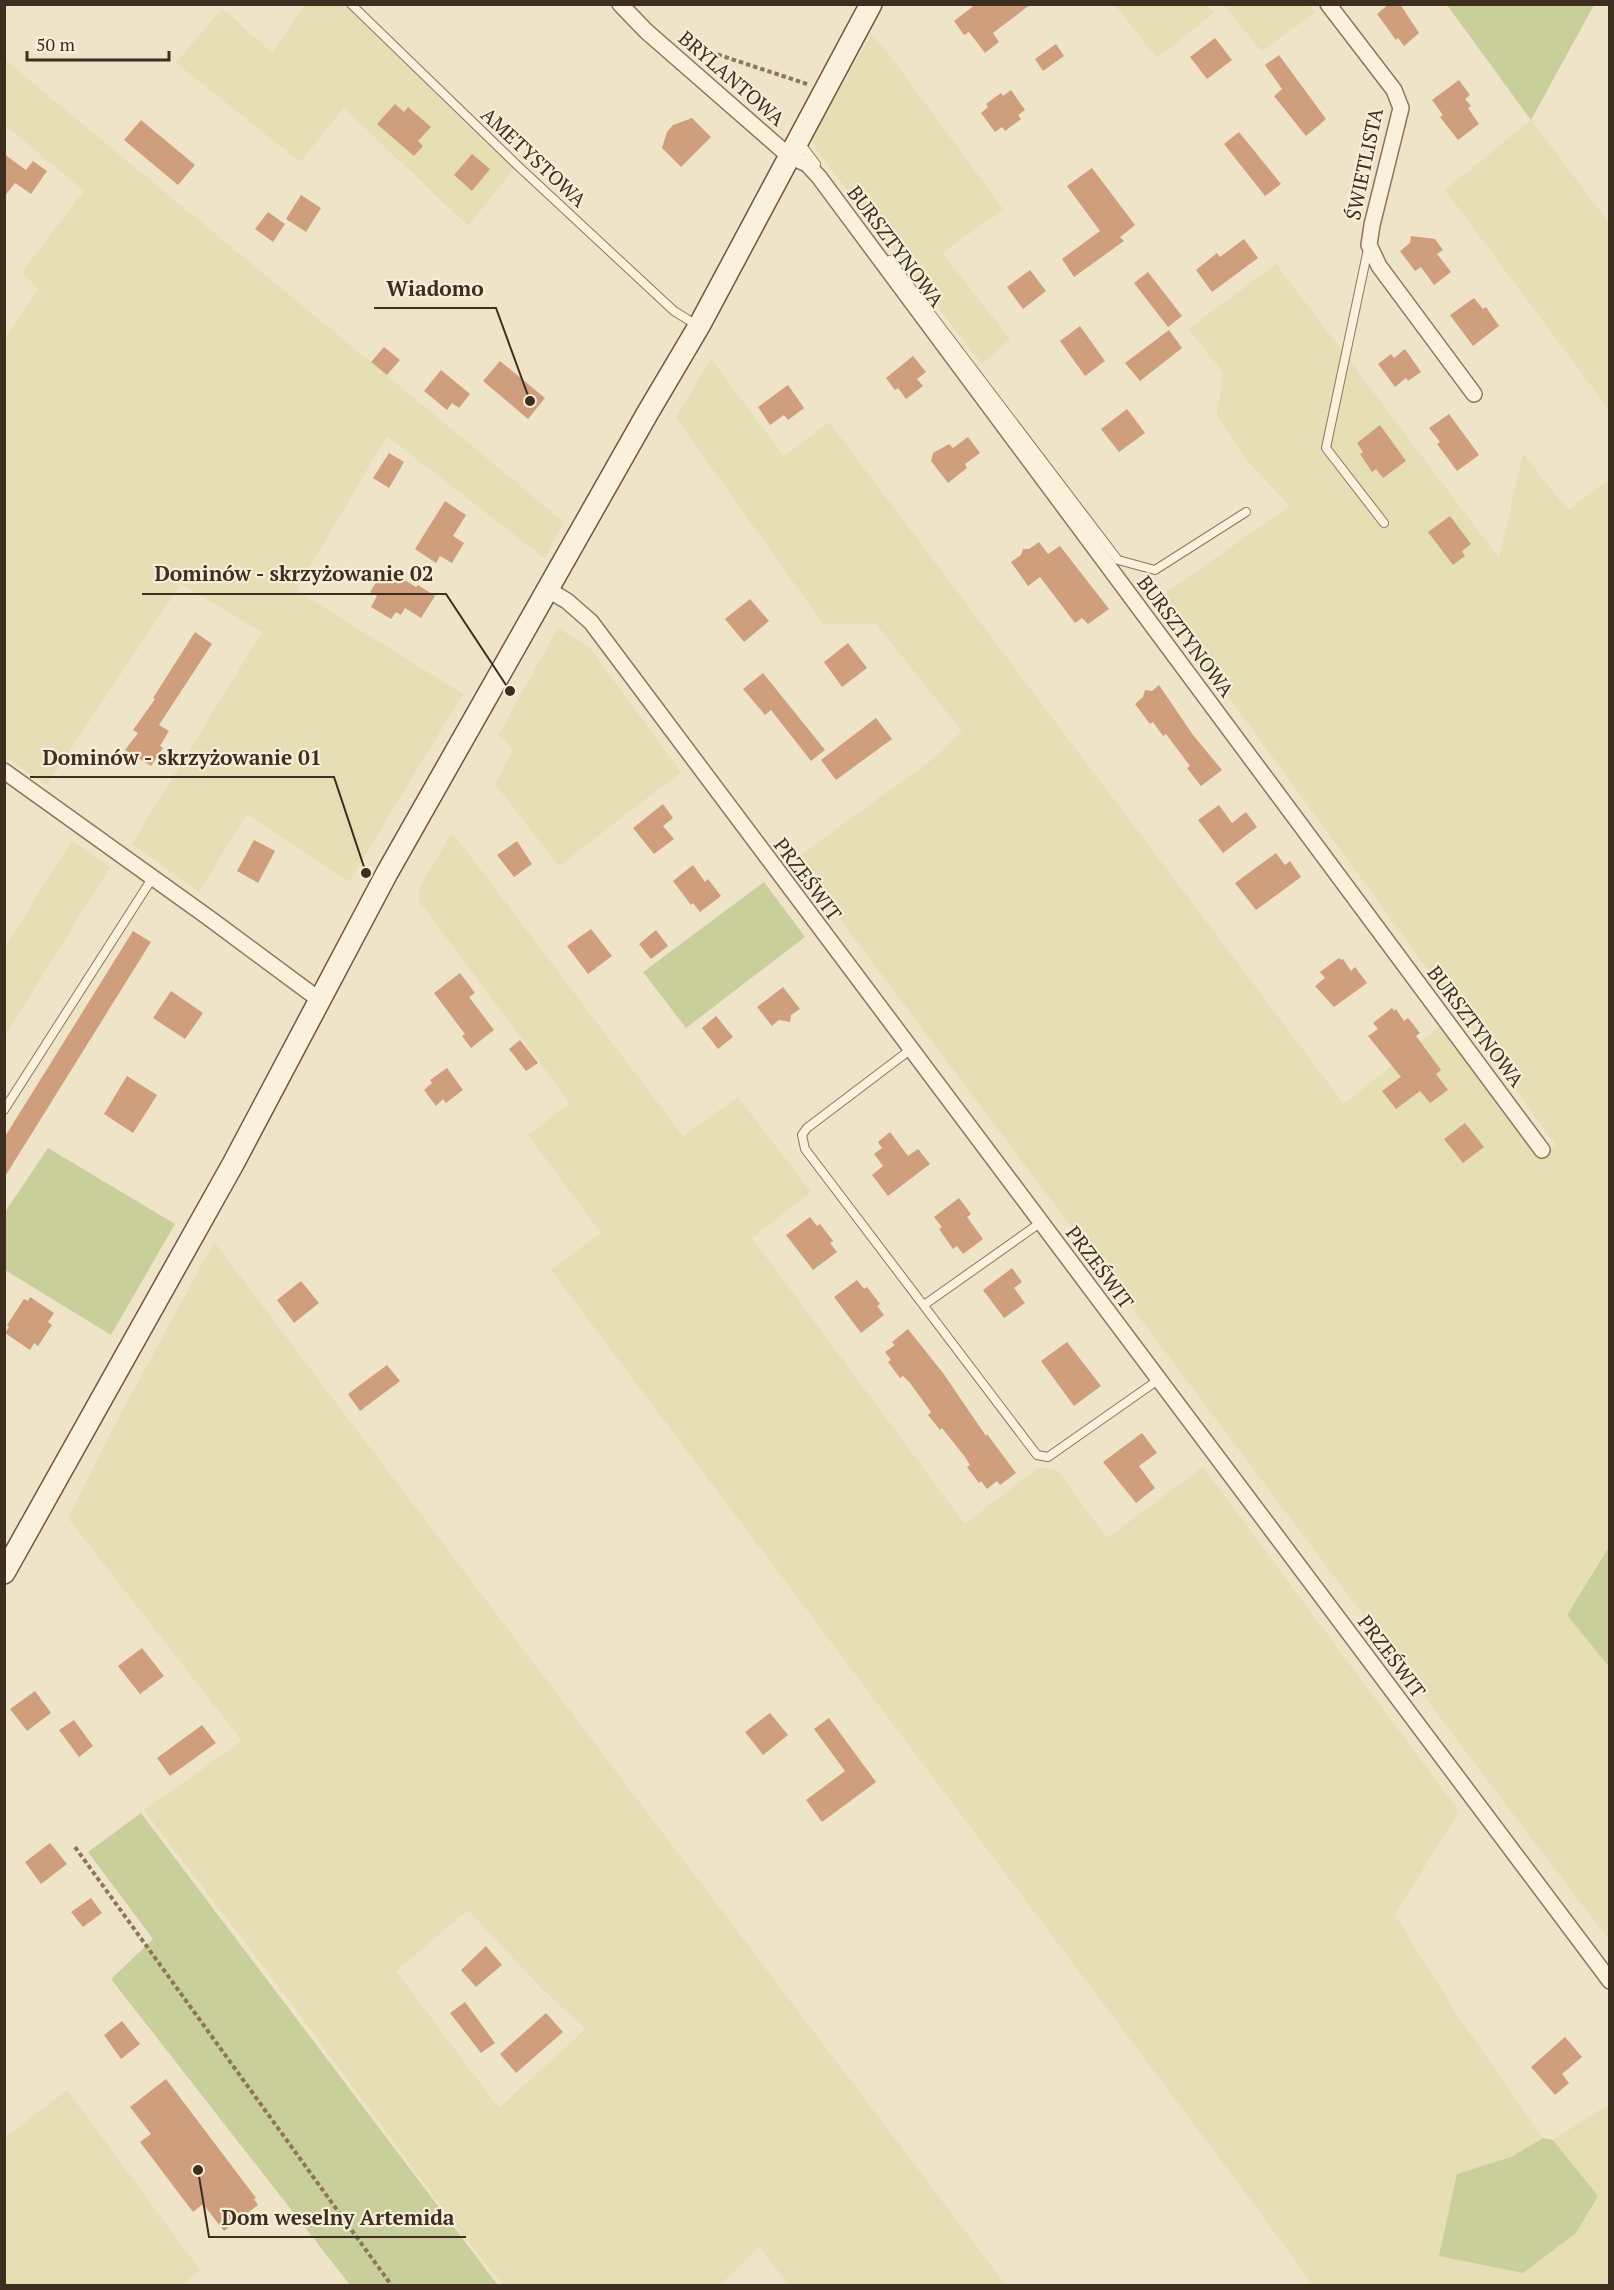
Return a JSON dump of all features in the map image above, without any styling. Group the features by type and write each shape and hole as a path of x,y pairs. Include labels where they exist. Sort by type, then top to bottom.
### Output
{"street":[{"name":"BRYLANTOWA","path":"620,4 646,31 793,148"},
{"name":"ŚWIETLISTA","path":"1328,4 1394,90 1401,108 1369,245 1378,266 1474,394"},
{"path":"4,1573 234,1164 387,873 699,326 868,6"},
{"name":"BURSZTYNOWA","path":"793,148 819,177 1542,1150"},
{"name":"PRZEŚWIT","path":"547,589 567,601 591,622 1610,1981"},
{"path":"4,771 321,1000"}],"lane":[{"name":"AMETYSTOWA","path":"351,4 517,165 675,311 699,326"},
{"path":"793,148 1028,439 1118,560 1155,570 1246,512"},
{"path":"1369,245 1326,448 1384,523"},
{"path":"4,1110 153,877"},
{"path":"910,1050 807,1128 802,1135 805,1149 1037,1455 1048,1457 1158,1380"},
{"path":"924,1305 1040,1223"}],"path":[{"name":"BRYLANTOWA","path":"680,42 825,89"},
{"path":"75,1847 392,2286"}],"shaded area":[{"path":"304,5 351,5 517,165 468,226 344,108 300,162 176,63 222,8 272,53"},
{"path":"1115,5 1207,5 1214,13 1157,58"},
{"path":"1224,5 1309,5 1315,13 1261,51"},
{"path":"871,35 888,53 1003,209 942,253 1010,339 982,364 817,151 811,138"},
{"path":"5,60 564,522 544,558 387,436 296,590 463,694 349,882 247,814 199,892 132,844 262,632 181,584 47,785 5,757 5,339 38,289 22,272 84,191 5,125"},
{"path":"1531,120 1609,223 1609,410 1445,190"},
{"path":"1276,264 1499,558 1523,454 1568,510 1609,479 1610,1547 1567,1615 1609,1667 1609,1940 795,859 937,756 962,731 876,624 823,624 676,418 711,359 784,456 829,422 1344,1104 1441,1025 1542,1155 1556,1145 1157,599 1290,506 1247,461 1217,415 1223,372 1188,329"},
{"path":"558,628 590,648 681,772 559,866 495,784 513,750 499,734"},
{"path":"452,832 683,1136 738,1097 811,1192 752,1238 965,1524 1039,1467 1058,1471 1107,1538 1203,1467 1459,1811 1395,1915 1458,2016 1543,2138 1511,2157 1457,2174 1598,2196 1553,2140 1609,2104 1609,2285 1313,2285 551,1270 601,1233 528,1135 570,1103 419,901 419,889"},
{"path":"72,840 110,867 5,1036 5,947"},
{"path":"214,1242 1006,2285 789,2285 759,2247 720,2285 503,2285 453,2223 296,2010 144,1810 242,1741 68,1518 113,1428","holes":["468,1910 542,1989 586,2029 499,2108 396,1971"]},
{"path":"67,2090 200,2270 182,2285 5,2285 5,2138"}],"green space":[{"path":"1447,5 1594,5 1531,120"},
{"path":"764,882 805,937 686,1028 643,972"},
{"path":"48,1148 175,1224 111,1335 5,1270 5,1212"},
{"path":"1609,1547 1609,1667 1567,1615"},
{"path":"141,1813 497,2284 350,2285 111,1979 153,1939 88,1852"},
{"path":"1543,2138 1553,2140 1598,2196 1576,2233 1523,2273 1439,2256 1457,2174 1511,2157"}],"building":[{"path":"976,4 1031,4 993,33 999,42 985,53 969,32 964,35 954,21"},
{"path":"1389,4 1400,4 1419,33 1404,46 1398,38 1396,40 1377,14"},
{"path":"1215,38 1232,60 1207,79 1190,57"},
{"path":"1056,44 1064,56 1043,71 1035,59"},
{"path":"1279,55 1326,119 1306,136 1274,96 1282,89 1265,65"},
{"path":"1459,80 1470,95 1465,99 1471,106 1468,108 1479,124 1458,140 1440,117 1443,115 1432,100"},
{"path":"1011,90 1025,110 1018,115 1021,119 1005,131 1002,127 995,132 981,113 988,107 986,104 1001,93 1003,96"},
{"path":"395,104 404,112 408,107 431,127 418,141 423,146 414,156 377,124"},
{"path":"692,118 711,137 681,167 662,148 667,132 673,125"},
{"path":"141,120 195,165 178,185 124,140"},
{"path":"1239,132 1281,184 1265,196 1224,144"},
{"path":"4,154 26,170 33,161 47,171 31,194 15,183 4,197"},
{"path":"472,154 490,169 472,191 454,175"},
{"path":"1092,168 1135,225 1120,237 1124,241 1074,277 1062,259 1100,231 1067,186"},
{"path":"301,195 321,208 306,232 286,219"},
{"path":"268,212 285,224 273,242 255,229"},
{"path":"1411,236 1435,239 1443,250 1437,254 1451,272 1434,285 1421,267 1415,271 1400,251 1410,243"},
{"path":"1244,239 1258,258 1212,292 1196,270 1217,253 1220,257"},
{"path":"1030,270 1046,291 1023,309 1007,287"},
{"path":"1148,272 1182,316 1168,327 1134,283"},
{"path":"1474,298 1483,309 1486,307 1499,326 1473,346 1450,315"},
{"path":"1080,326 1105,361 1085,376 1060,341"},
{"path":"1169,330 1182,348 1140,381 1125,363"},
{"path":"384,347 400,360 387,375 371,362"},
{"path":"1405,349 1421,372 1408,381 1406,378 1395,387 1378,364 1391,354 1394,358"},
{"path":"913,356 926,372 917,379 923,386 906,399 886,378"},
{"path":"500,361 545,398 528,419 483,381"},
{"path":"441,370 470,394 459,408 452,403 447,410 424,391"},
{"path":"788,385 804,408 788,420 784,415 770,425 758,407"},
{"path":"1127,409 1145,433 1119,452 1101,429"},
{"path":"1449,414 1479,455 1457,471 1437,444 1440,442 1429,428"},
{"path":"1380,425 1406,461 1383,478 1376,469 1372,472 1360,454 1363,452 1357,443"},
{"path":"968,437 980,453 965,464 967,468 948,483 931,461 933,453 949,444 953,448"},
{"path":"389,453 404,462 389,488 373,478"},
{"path":"445,501 466,515 453,536 464,543 452,563 440,556 436,563 415,549"},
{"path":"1450,516 1471,544 1462,551 1465,556 1453,565 1428,532"},
{"path":"1039,542 1048,554 1060,546 1109,609 1088,624 1082,618 1075,623 1040,577 1028,586 1011,562 1021,555 1023,549 1029,549"},
{"path":"393,573 435,596 421,618 405,608 401,615 396,612 391,619 371,607 377,596 370,592 381,575 388,580"},
{"path":"750,599 769,621 744,642 725,619"},
{"path":"195,632 212,644 159,725 169,731 160,746 163,748 151,766 125,750 138,733 133,730 155,699 153,698"},
{"path":"848,643 867,668 842,687 824,662"},
{"path":"763,673 825,750 811,761 771,710 765,715 743,689"},
{"path":"1159,685 1193,735 1222,770 1201,786 1187,768 1190,766 1166,734 1163,736 1153,722 1150,724 1135,704 1143,697 1145,690 1152,691"},
{"path":"876,718 892,739 836,780 821,760"},
{"path":"663,804 673,818 663,826 674,839 654,854 633,828"},
{"path":"1219,805 1232,823 1246,812 1257,827 1223,853 1198,820"},
{"path":"254,840 275,851 258,883 237,871"},
{"path":"517,841 532,864 514,877 497,855"},
{"path":"1276,853 1285,865 1290,861 1301,877 1256,910 1235,883"},
{"path":"693,865 705,882 708,879 721,896 700,912 693,903 691,905 673,881"},
{"path":"591,929 612,956 588,974 567,946"},
{"path":"656,930 668,946 651,959 639,944"},
{"path":"133,931 151,942 4,1178 4,1138"},
{"path":"1339,958 1343,959 1351,971 1355,967 1367,983 1334,1007 1315,986 1325,978 1320,972"},
{"path":"460,973 475,993 469,997 494,1030 471,1048 462,1036 465,1034 434,993"},
{"path":"783,987 800,1009 791,1015 790,1022 779,1020 772,1026 757,1007"},
{"path":"171,991 203,1013 185,1039 153,1018"},
{"path":"1392,1008 1394,1011 1396,1009 1404,1021 1408,1018 1420,1033 1416,1036 1441,1070 1436,1074 1448,1090 1430,1103 1420,1091 1396,1109 1382,1091 1401,1077 1368,1036 1378,1029 1373,1023"},
{"path":"716,1016 733,1037 718,1049 702,1028"},
{"path":"520,1040 538,1063 526,1071 509,1049"},
{"path":"447,1068 463,1090 446,1103 443,1099 436,1106 424,1090 432,1083 430,1080"},
{"path":"127,1076 157,1095 133,1133 104,1114"},
{"path":"1465,1123 1484,1147 1463,1163 1444,1139"},
{"path":"890,1132 908,1156 918,1149 930,1164 888,1196 872,1175 883,1166 874,1154 882,1148 878,1142"},
{"path":"959,1198 971,1214 967,1217 983,1239 963,1254 957,1246 953,1249 939,1229 942,1227 934,1217"},
{"path":"810,1217 817,1226 820,1224 833,1241 830,1243 837,1252 813,1270 786,1235"},
{"path":"1012,1268 1022,1282 1014,1288 1025,1303 1004,1318 983,1290"},
{"path":"857,1280 864,1289 867,1287 880,1304 877,1306 884,1315 861,1333 834,1297"},
{"path":"301,1281 319,1303 294,1323 277,1300"},
{"path":"30,1297 54,1313 48,1322 52,1325 38,1346 34,1343 30,1350 5,1333 9,1327 7,1325 24,1299 28,1301"},
{"path":"908,1329 943,1373 986,1436 987,1434 1016,1473 1000,1485 997,1481 987,1489 981,1481 979,1483 967,1467 970,1465 965,1457 942,1428 940,1430 928,1415 931,1412 910,1383 903,1376 900,1378 888,1362 891,1360 885,1352 895,1345 892,1342"},
{"path":"1067,1342 1101,1386 1074,1406 1041,1361"},
{"path":"387,1365 400,1381 360,1411 348,1394"},
{"path":"1142,1433 1157,1453 1139,1466 1155,1488 1136,1503 1103,1462"},
{"path":"142,1648 164,1676 140,1694 118,1666"},
{"path":"35,1691 51,1713 27,1731 10,1709"},
{"path":"770,1713 788,1735 763,1755 745,1732"},
{"path":"829,1718 876,1782 822,1822 806,1800 845,1771 814,1729"},
{"path":"74,1720 93,1746 79,1757 59,1730"},
{"path":"202,1725 216,1743 170,1776 157,1758"},
{"path":"50,1843 67,1864 41,1884 25,1862"},
{"path":"91,1898 102,1913 83,1927 71,1912"},
{"path":"486,1946 502,1965 476,1987 461,1970"},
{"path":"465,2002 495,2043 481,2053 450,2013"},
{"path":"546,2013 563,2032 516,2073 500,2054"},
{"path":"122,2021 140,2044 121,2059 104,2035"},
{"path":"1565,2037 1582,2057 1562,2074 1569,2083 1555,2095 1531,2067"},
{"path":"166,2079 256,2198 254,2199 258,2205 224,2231 203,2204 193,2212 140,2142 151,2134 130,2107"}],"place":[{"name":"Wiadomo","path":"530,401"},
{"name":"Dominów - skrzyżowanie 02","path":"510,691"},
{"name":"Dominów - skrzyżowanie 01","path":"366,873"},
{"name":"Dom weselny Artemida","path":"198,2170"}]}
